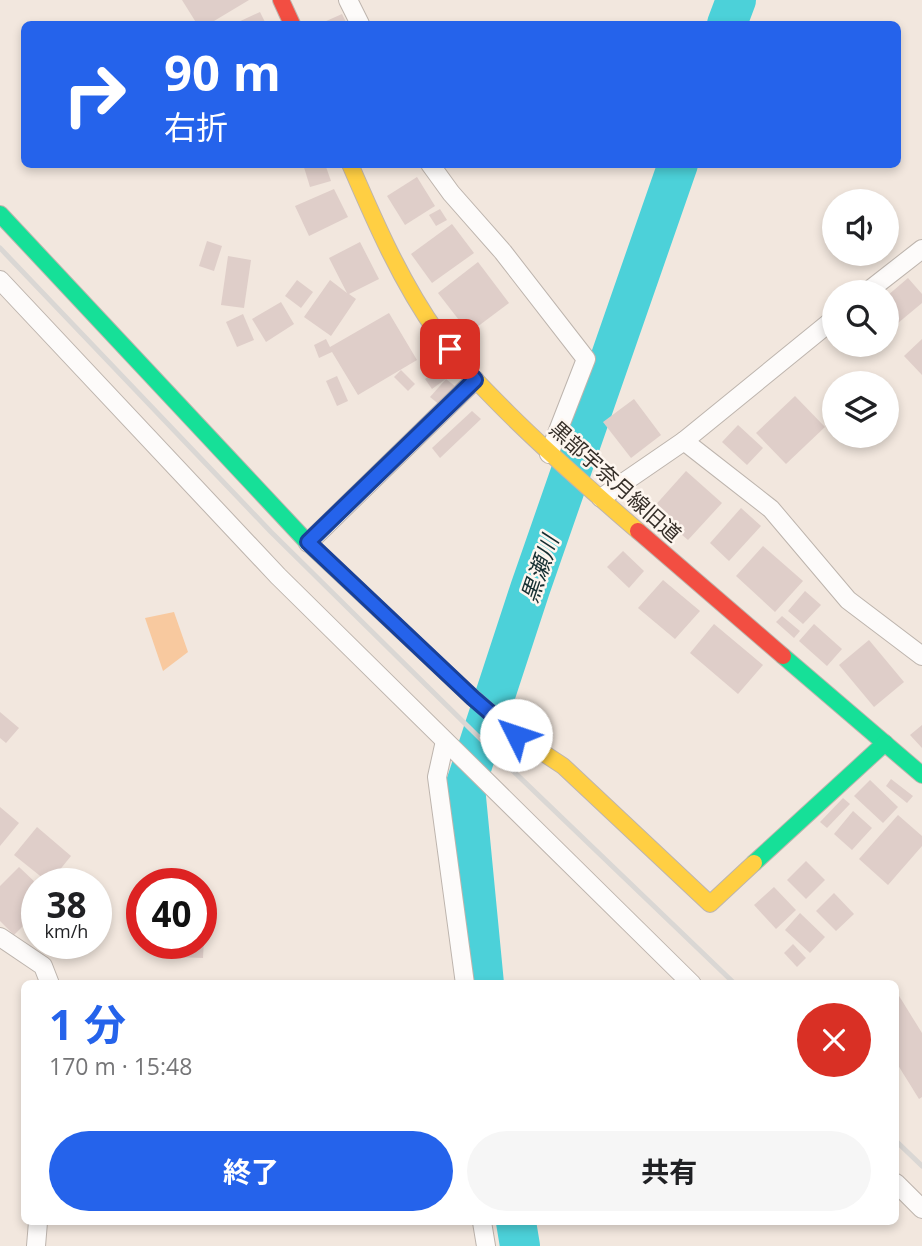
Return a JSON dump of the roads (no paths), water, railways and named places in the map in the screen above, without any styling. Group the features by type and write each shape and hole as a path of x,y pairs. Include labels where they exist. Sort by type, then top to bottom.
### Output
{"street":[{"path":"281,0 291,21"},
{"path":"348,0 358,21"},
{"name":"黒部宇奈月線旧道","path":"352,168 406,283 438,334 475,380 549,454 922,775"},
{"path":"433,168 451,193 503,252 586,359 549,454"},
{"path":"0,214 308,542 473,698 516,735 563,766 710,904 885,743"},
{"path":"882,280 922,249"},
{"path":"0,280 278,576 688,980"},
{"path":"601,498 684,441 822,329"},
{"path":"308,542 475,380"},
{"path":"684,441 771,509 848,600 922,656"},
{"path":"450,746 437,777 464,980"},
{"path":"0,937 43,966 48,980"},
{"path":"899,1187 922,1209"},
{"path":"36,1246 38,1225"},
{"path":"482,1225 486,1246"}],"waterway":[{"name":"黒瀬川","path":"728,21 736,0"},
{"name":"黒瀬川","path":"484,980 465,787 530,589 677,168"},
{"name":"黒瀬川","path":"516,1225 520,1246"}],"railway":[{"path":"0,248 271,532 507,765 731,980"},
{"path":"899,1144 922,1166"}]}
